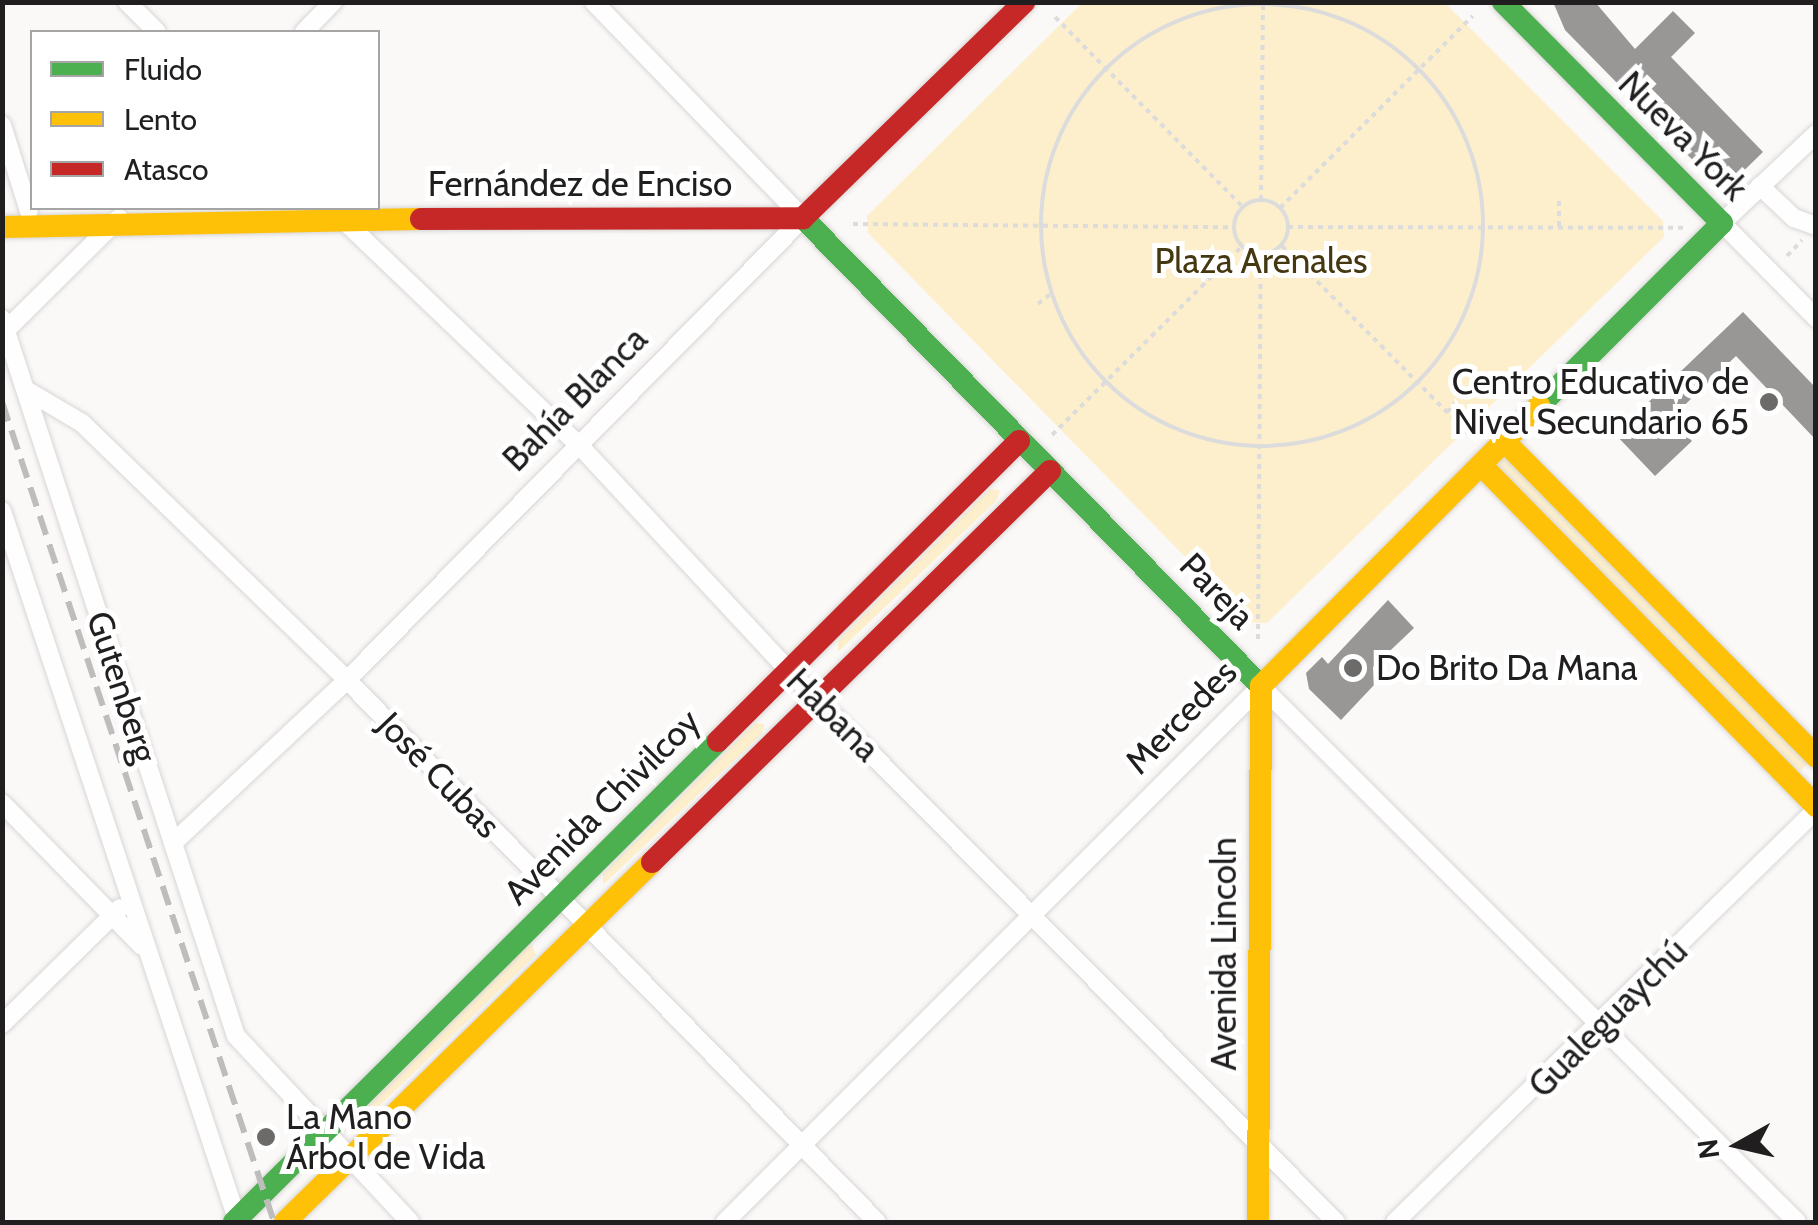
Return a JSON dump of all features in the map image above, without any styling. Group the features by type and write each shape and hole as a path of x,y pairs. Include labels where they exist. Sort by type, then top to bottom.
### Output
{"street":[{"path":"127,2 155,30"},
{"path":"306,30 333,2"},
{"name":"Pareja","path":"594,2 1019,441 1796,1222"},
{"name":"Bahía Blanca","path":"172,843 348,680 803,218 1024,2"},
{"name":"Nueva York","path":"1507,4 1816,318"},
{"path":"2,125 29,211"},
{"name":"Mercedes","path":"725,1222 1035,918 1722,223 1816,134"},
{"path":"1760,186 1794,218 1816,226"},
{"name":"Fernández de Enciso","path":"2,211 803,218"},
{"path":"4,325 124,213"},
{"name":"Fernández de Enciso","path":"2,227 124,213"},
{"name":"Habana","path":"336,213 578,445 788,670 1336,1222"},
{"name":"Gutenberg","path":"4,325 172,843 246,1053 322,1136"},
{"name":"José Cubas","path":"26,390 82,422 348,680 877,1222"},
{"name":"Avenida Chivilcoy","path":"237,1221 1019,441"},
{"path":"1506,443 1816,756"},
{"path":"1482,466 1816,808"},
{"name":"Avenida Chivilcoy","path":"296,1218 586,926 820,701 1050,471"},
{"name":"Gutenberg","path":"2,512 237,1221"},
{"name":"Avenida Lincoln","path":"1258,1222 1261,686"},
{"path":"2,803 147,952"},
{"name":"Gualeguaychú","path":"1395,1222 1602,1026 1816,808"},
{"path":"2,1024 131,897"},
{"path":"322,1136 410,1222"}],"path":[{"path":"1261,200 1262,3"},
{"path":"1262,3 1347,21 1419,70 1466,142 1482,228 1465,312 1418,382 1345,430 1259,446 1176,429 1106,381 1071,336 1052,292 1041,226 1058,140 1106,68 1178,20 1262,3"},
{"path":"1280,208 1474,16"},
{"path":"1055,17 1243,207"},
{"path":"1559,196 1559,228"},
{"path":"1261,200 1280,208 1288,227 1282,246 1261,255 1241,246 1234,226 1243,207 1261,200"},
{"path":"853,224 1234,226"},
{"path":"1288,227 1683,228"},
{"path":"1534,228 1534,236"},
{"path":"1786,256 1800,242"},
{"path":"1052,435 1241,246"},
{"path":"1282,246 1471,436"},
{"path":"1258,638 1261,255"},
{"path":"1038,304 1052,292"},
{"path":"1447,412 1456,402"}],"green space":[{"name":"Plaza Arenales","path":"1444,2 1663,221 1664,237 1267,623 1249,622 868,233 867,216 1082,3"},
{"path":"1506,443 1816,753 1794,777 1483,466"},
{"path":"990,489 1000,490 997,500 838,652 838,641"},
{"path":"755,723 764,724 762,734 603,885 603,874"},
{"path":"531,943 536,955 367,1118 367,1107"}],"building":[{"path":"1553,2 1595,2 1635,49 1673,11 1695,33 1671,57 1763,152 1723,191 1565,30"},
{"path":"1743,312 1816,388 1816,440 1736,356 1670,419 1692,441 1655,476 1615,434"},
{"path":"1388,600 1414,628 1373,667 1374,685 1341,720 1309,689 1306,673 1322,657 1328,664"}],"railway":[{"path":"2,402 274,1222"}],"traffic: fast":[{"path":"1503,2 1722,223 1539,406"},
{"path":"803,218 1261,686"},
{"path":"234,1222 718,741"}],"traffic: slow":[{"path":"2,227 421,219"},
{"path":"1261,686 1539,406"},
{"path":"1506,443 1816,756"},
{"path":"1482,466 1816,806"},
{"path":"1258,1222 1261,686"},
{"path":"285,1222 652,862"}],"traffic: jam":[{"path":"803,218 1024,2"},
{"path":"421,219 803,218"},
{"path":"718,741 1019,441"},
{"path":"652,862 1050,471"}],"place":[{"name":"Centro Educativo de Nivel Secundario 65","path":"1769,402"},
{"name":"Do Brito Da Mana","path":"1353,668"},
{"name":"La Mano Árbol de Vida","path":"266,1137"}]}
